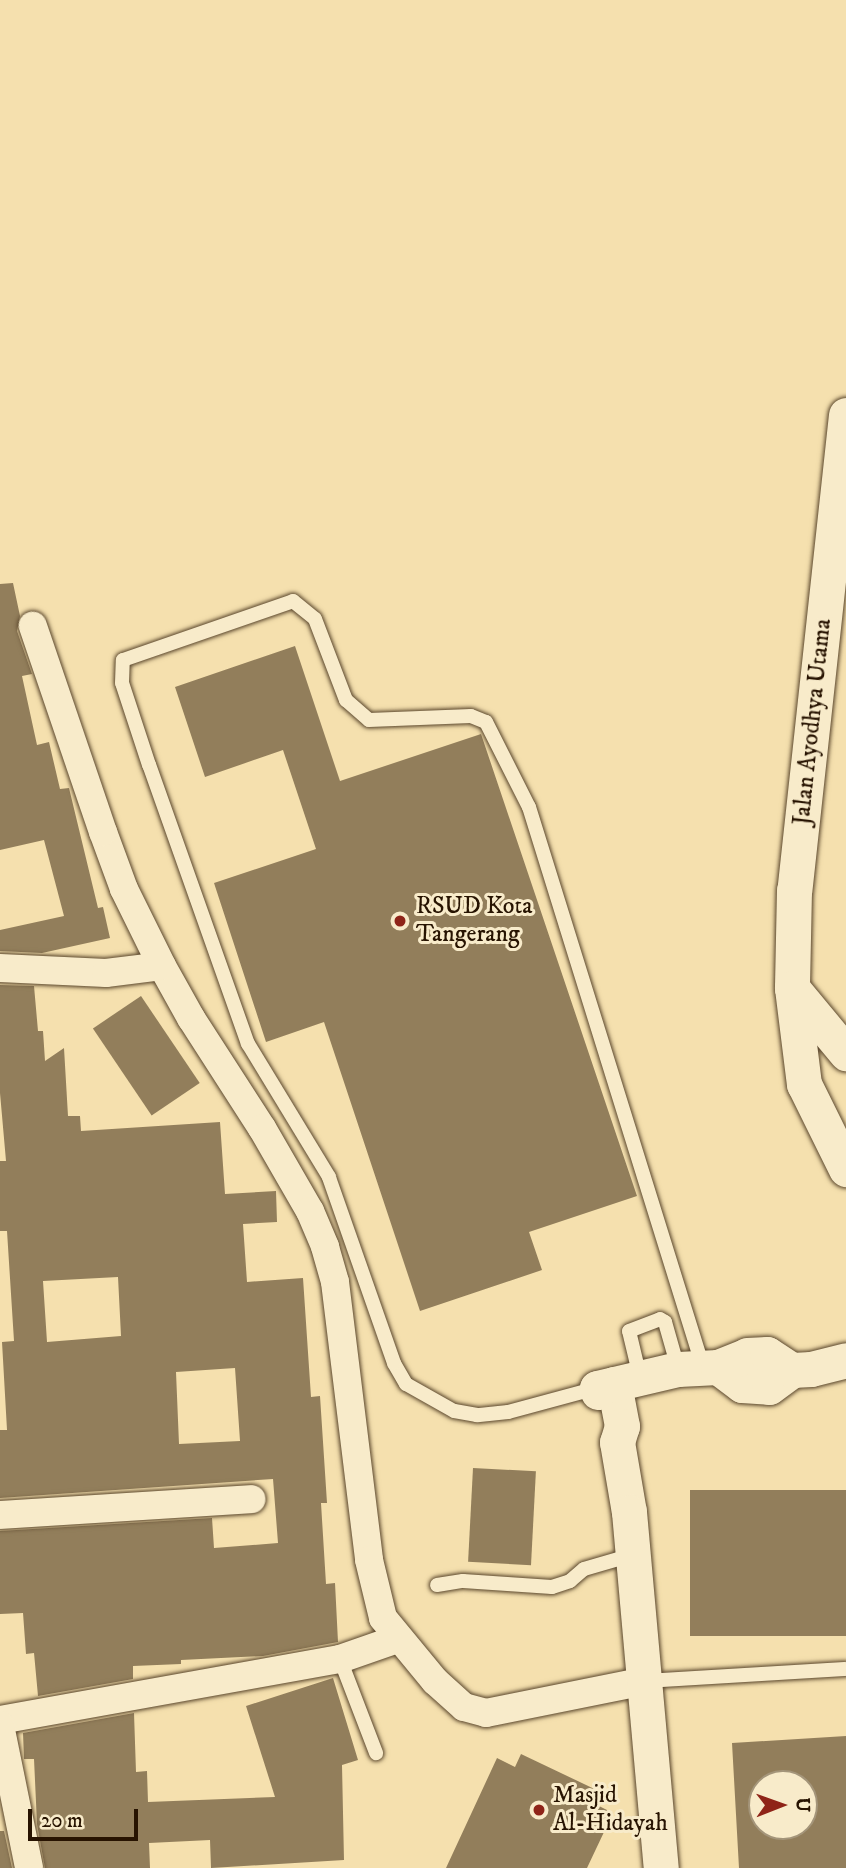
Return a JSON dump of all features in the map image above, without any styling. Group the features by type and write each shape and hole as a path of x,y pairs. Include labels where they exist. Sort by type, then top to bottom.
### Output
{"street":[{"name":"Jalan Ayodhya Utama","path":"846,415 794,890 792,988 804,1084 846,1169"},
{"path":"33,626 124,888 191,1018 262,1128 310,1211 324,1247 338,1300 374,1591 383,1618 397,1639 435,1681 464,1707 486,1713 644,1681"},
{"path":"0,968 106,973 162,965"},
{"path":"792,988 846,1053"},
{"path":"660,1868 629,1511 617,1442 605,1431 617,1383 700,1368 742,1385 769,1387 792,1370 841,1362"},
{"path":"0,1515 251,1499"},
{"path":"29,1868 0,1723 340,1659 397,1639"}],"lane":[{"path":"293,601 315,619 346,699 369,720 471,716 486,722 528,807 700,1368 660,1319 629,1331 617,1383 508,1412 477,1415 454,1411 406,1384 394,1363 329,1177 248,1044 122,683 123,660 293,601"},
{"path":"437,1585 463,1581 552,1587 570,1581 584,1569 633,1555"},
{"path":"340,1659 376,1753"},
{"path":"644,1681 846,1669"}],"building":[{"path":"13,583 20,616 17,631 32,674 22,676 37,745 49,742 60,789 69,788 98,908 103,907 110,938 42,953 0,951 0,930 64,916 44,840 0,850 0,584"},
{"path":"295,646 340,781 481,734 637,1196 529,1232 542,1270 420,1311 324,1022 266,1042 214,883 316,849 283,750 205,777 175,687"},
{"path":"0,985 34,986 38,1031 43,1031 45,1061 64,1048 68,1116 80,1116 81,1131 220,1122 225,1194 276,1191 277,1222 243,1224 247,1282 303,1278 311,1397 320,1396 327,1503 321,1503 326,1584 335,1583 338,1642 263,1656 181,1660 181,1664 133,1666 133,1679 38,1696 34,1653 26,1654 23,1613 0,1614 0,1531 212,1518 214,1548 278,1543 273,1479 0,1498 0,1430 7,1430 2,1342 14,1341 7,1231 0,1231 0,1161 6,1161 0,1093","holes":["118,1277 121,1336 47,1342 43,1281","235,1368 240,1441 179,1444 176,1372"]},
{"path":"141,996 200,1083 152,1115 93,1028"},
{"path":"473,1468 536,1471 531,1565 468,1562"},
{"path":"690,1490 846,1490 846,1636 690,1636"},
{"path":"333,1678 358,1760 342,1765 344,1860 211,1868 210,1840 149,1843 150,1868 45,1868 37,1824 34,1759 24,1759 23,1733 134,1713 136,1772 147,1771 148,1802 275,1797 246,1706"},
{"path":"846,1736 846,1868 739,1868 732,1743"},
{"name":"Masjid Al-Hidayah","path":"521,1754 605,1794 599,1806 613,1813 587,1868 446,1868 497,1758 515,1767"},
{"path":"0,1831 4,1831 12,1868 0,1868"}],"place":[{"name":"RSUD Kota Tangerang","path":"400,921"},
{"name":"Masjid Al-Hidayah","path":"539,1810"}]}
